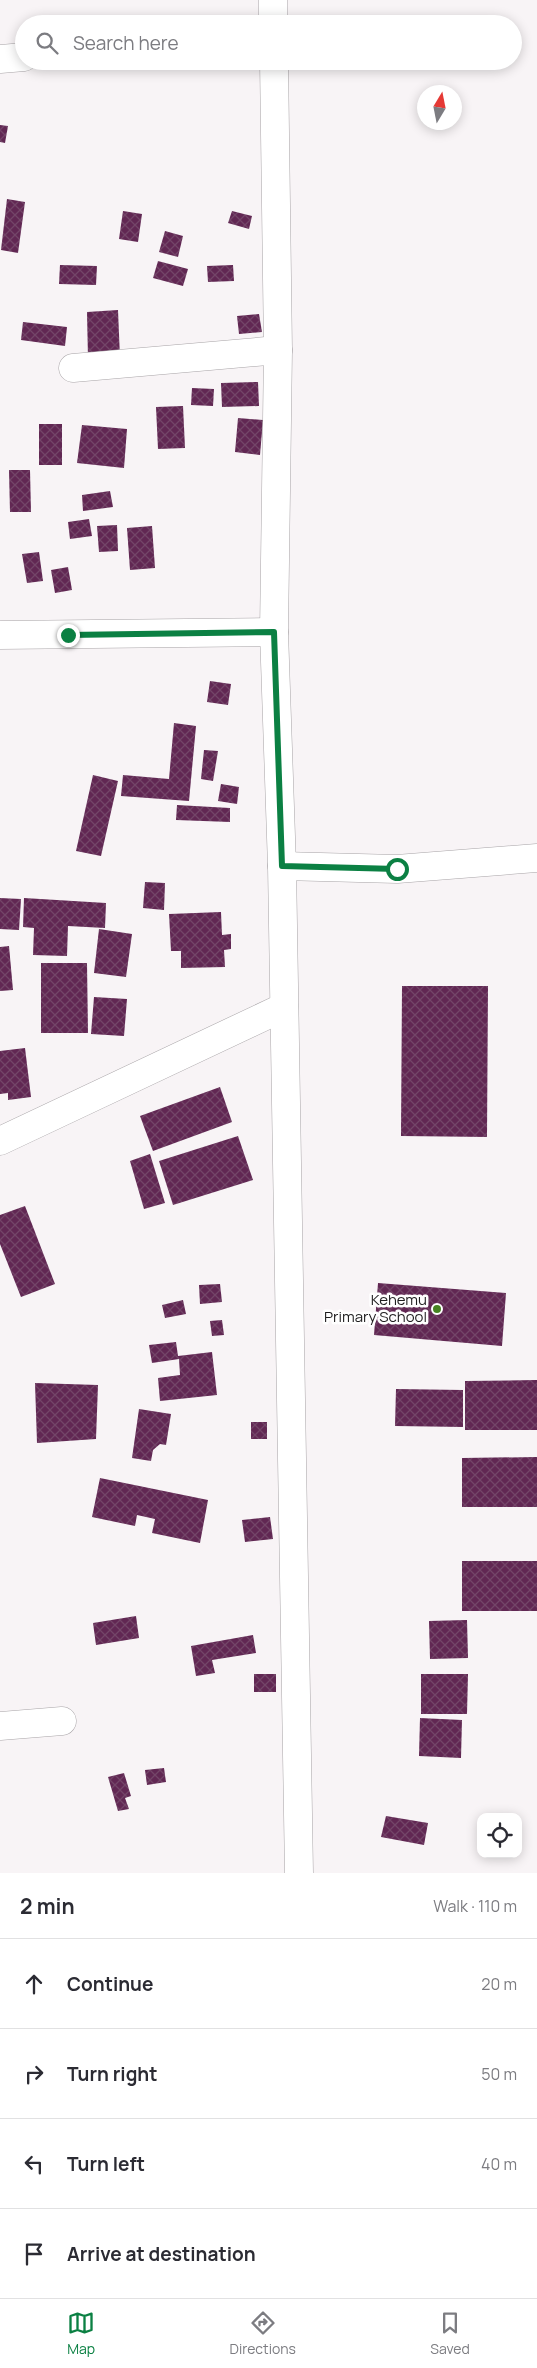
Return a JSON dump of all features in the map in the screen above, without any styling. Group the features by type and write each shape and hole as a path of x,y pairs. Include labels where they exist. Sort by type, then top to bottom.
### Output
{"street":[{"path":"273,0 273,15"},
{"path":"0,59 15,58"},
{"path":"274,70 278,350 274,632 282,866 299,1873"},
{"path":"73,368 278,350"},
{"path":"0,635 274,632"},
{"path":"282,866 397,869 537,858"},
{"path":"0,1141 284,1007"},
{"path":"0,1726 62,1721"}],"building":[{"path":"0,125 8,126 5,143 0,142"},
{"path":"7,199 25,202 18,253 1,250"},
{"path":"123,211 142,214 138,242 119,239"},
{"path":"232,211 252,216 249,229 228,223"},
{"path":"165,231 183,236 178,257 159,252"},
{"path":"158,261 188,269 183,286 153,278"},
{"path":"60,265 97,266 96,285 59,284"},
{"path":"233,265 234,281 208,282 207,266"},
{"path":"118,310 120,358 88,359 87,312"},
{"path":"259,314 262,332 239,334 237,316"},
{"path":"23,322 67,327 65,346 21,340"},
{"path":"258,382 259,406 222,407 221,383"},
{"path":"192,388 214,389 213,406 191,405"},
{"path":"183,406 185,448 158,449 156,407"},
{"path":"238,418 263,420 260,455 235,452"},
{"path":"39,424 62,424 62,465 39,465"},
{"path":"82,425 127,429 124,468 77,463"},
{"path":"9,470 30,470 31,512 10,512"},
{"path":"110,491 113,507 83,511 82,495"},
{"path":"89,519 92,536 70,539 68,522"},
{"path":"117,525 118,551 99,552 97,526"},
{"path":"152,526 155,568 130,570 127,528"},
{"path":"39,552 43,581 27,583 22,554"},
{"path":"68,567 72,590 55,593 51,570"},
{"path":"210,681 231,684 228,705 207,702"},
{"path":"174,723 196,726 189,801 121,796 123,775 169,779"},
{"path":"204,750 218,751 213,781 201,779"},
{"path":"93,775 118,781 101,856 76,851"},
{"path":"221,784 239,787 237,804 218,801"},
{"path":"177,805 230,808 230,822 176,820"},
{"path":"145,882 165,883 164,910 143,908"},
{"path":"0,898 21,899 19,930 0,929"},
{"path":"24,898 106,903 105,928 68,926 67,956 33,955 34,928 23,927"},
{"path":"221,912 222,935 231,934 231,949 224,950 225,967 181,968 181,951 171,951 169,914"},
{"path":"99,929 132,934 126,977 94,973"},
{"path":"9,946 13,990 0,991 0,947"},
{"path":"41,963 87,963 88,1033 41,1033"},
{"path":"402,986 488,986 487,1137 401,1136"},
{"path":"94,997 127,999 124,1036 91,1034"},
{"path":"25,1048 31,1097 8,1100 8,1093 0,1094 0,1051"},
{"path":"220,1087 232,1122 153,1151 140,1116"},
{"path":"238,1136 253,1180 173,1205 159,1161"},
{"path":"150,1154 165,1203 144,1209 130,1161"},
{"path":"25,1206 55,1284 21,1297 0,1244 0,1215"},
{"path":"378,1283 506,1293 502,1346 374,1335"},
{"path":"220,1284 222,1302 200,1304 199,1285"},
{"path":"183,1300 186,1314 165,1318 162,1305"},
{"path":"222,1320 224,1335 212,1336 210,1321"},
{"path":"176,1342 178,1356 212,1352 217,1395 160,1401 158,1378 180,1375 179,1359 152,1363 149,1345"},
{"path":"537,1380 537,1430 465,1430 465,1381"},
{"path":"35,1383 98,1385 96,1439 37,1443"},
{"path":"396,1389 463,1390 463,1427 395,1426"},
{"path":"139,1409 171,1414 166,1445 160,1444 153,1450 151,1461 132,1458"},
{"path":"251,1422 267,1422 267,1439 251,1439"},
{"path":"537,1457 537,1507 462,1507 462,1458"},
{"path":"100,1478 208,1500 200,1543 152,1533 155,1519 137,1515 135,1526 92,1517"},
{"path":"270,1517 273,1539 245,1542 242,1520"},
{"path":"462,1561 537,1561 537,1611 462,1611"},
{"path":"136,1616 139,1638 96,1645 93,1623"},
{"path":"467,1620 468,1658 430,1659 429,1621"},
{"path":"253,1635 256,1653 212,1660 215,1673 196,1676 191,1646"},
{"path":"254,1674 276,1674 276,1692 254,1692"},
{"path":"421,1674 468,1674 467,1714 421,1714"},
{"path":"420,1718 462,1720 461,1758 419,1756"},
{"path":"164,1768 166,1782 147,1785 145,1770"},
{"path":"124,1773 131,1796 125,1798 129,1809 118,1811 108,1777"},
{"path":"386,1816 428,1823 424,1845 381,1837"}],"place":[{"name":"Kehemu Primary School","path":"437,1309"}],"route":[{"path":"68,635 274,632 282,866 397,869"}]}
